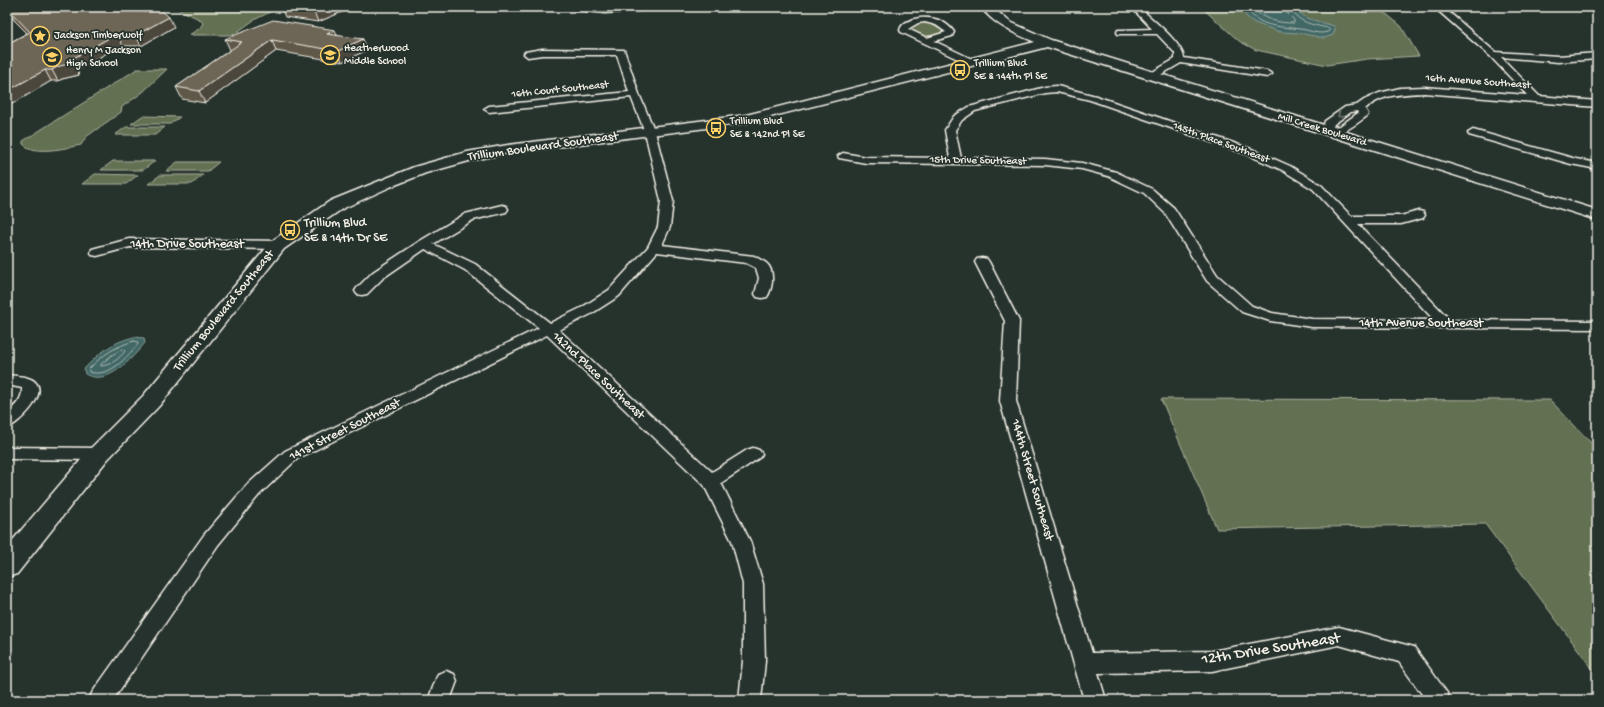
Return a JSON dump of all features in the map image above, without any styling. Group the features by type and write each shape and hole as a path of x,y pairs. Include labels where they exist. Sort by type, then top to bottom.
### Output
{"street":[{"path":"570,8 605,11 665,7"},
{"name":"Mill Creek Boulevard","path":"986,7 998,18 1008,24 1047,43 1597,215"},
{"path":"1136,7 1172,44 1179,53 1180,60"},
{"path":"1438,7 1492,54 1536,99"},
{"path":"1121,32 1160,31"},
{"path":"926,41 971,62"},
{"name":"Trillium Boulevard Southeast","path":"7,566 99,454 151,402 278,245 336,205 420,170 466,157 508,149 746,119 1047,43"},
{"name":"142nd Place Southeast","path":"528,54 542,52 621,52 634,94 650,132 667,201 664,227 654,248 614,293 586,310 549,329 711,481 741,541 753,584 754,661 750,700"},
{"path":"1492,54 1558,59 1597,56"},
{"path":"1152,76 1180,60 1267,74"},
{"name":"145th Place Southeast","path":"956,160 950,130 958,118 972,109 1033,92 1057,89 1093,98 1250,152 1286,168 1317,187 1445,323"},
{"name":"16th Avenue Southeast","path":"1326,131 1344,129 1363,114 1360,108 1367,102 1382,95 1400,91 1424,90 1597,104"},
{"name":"16th Court Southeast","path":"489,109 634,94"},
{"path":"1473,133 1575,162 1597,166"},
{"name":"15th Drive Southeast","path":"843,156 866,160 1045,162 1082,166 1112,174 1148,191 1170,211 1212,278 1247,309"},
{"path":"362,291 378,275 424,244 469,217 502,209"},
{"path":"1348,220 1401,220 1419,215"},
{"name":"14th Drive Southeast","path":"97,252 129,242 278,245"},
{"path":"424,244 470,267 549,329"},
{"path":"654,248 749,259 762,266 766,278 762,294"},
{"name":"144th Street Southeast","path":"982,262 1012,321 1008,401 1096,700"},
{"name":"14th Avenue Southeast","path":"1247,309 1270,317 1312,323 1597,325"},
{"name":"141st Street Southeast","path":"100,700 210,540 252,490 291,455 549,329"},
{"path":"7,380 20,381 30,385 31,394 26,404 7,422"},
{"path":"7,453 99,454"},
{"path":"711,481 754,454"},
{"name":"12th Drive Southeast","path":"1086,663 1212,661 1339,636 1406,654 1439,700"}],"green space":[{"path":"174,7 280,7 254,20 233,35 189,35 200,28 203,23 199,19"},
{"path":"1201,7 1378,7 1401,26 1419,56 1367,59 1327,65 1256,50 1239,41"},
{"path":"927,22 943,31 943,33 926,36 910,29 917,23"},
{"path":"137,69 167,69 143,92 122,107 121,112 86,137 81,145 50,150 35,150 28,148 23,144 23,141"},
{"path":"142,116 180,117 170,124 131,124"},
{"path":"126,127 165,127 155,135 115,135"},
{"path":"113,161 155,161 143,170 101,170"},
{"path":"177,162 219,162 208,171 166,171"},
{"path":"95,174 138,175 126,184 82,184"},
{"path":"160,175 203,175 192,184 148,184"},
{"path":"1161,399 1550,400 1597,449 1597,675 1485,524 1217,529"}],"water":[{"path":"1293,7 1306,18 1334,26 1335,30 1333,35 1324,38 1299,33 1280,32 1255,23 1248,18 1240,8"},
{"path":"134,337 144,338 145,343 126,363 110,374 102,377 94,377 85,374 84,369 106,349 126,339"}],"building":[{"name":"Henry M Jackson High School","path":"19,7 137,7 144,12 160,9 169,17 136,35 118,35 109,38 70,60 73,63 56,67 52,70 45,70 7,91 7,44 30,32 8,9"},
{"path":"281,7 326,7 314,12"},
{"path":"273,20 335,30 327,34 363,39 338,51 272,40 199,91 176,87 242,42 225,39"}],"place":[{"name":"Jackson Timberwolf","path":"40,36"},
{"name":"Heatherwood Middle School","path":"330,55"},
{"name":"Henry M Jackson High School","path":"52,57"},
{"name":"Trillium Blvd SE & 144th Pl SE","path":"960,70"},
{"name":"Trillium Blvd SE & 142nd Pl SE","path":"716,128"},
{"name":"Trillium Blvd SE & 14th Dr SE","path":"290,230"}]}
